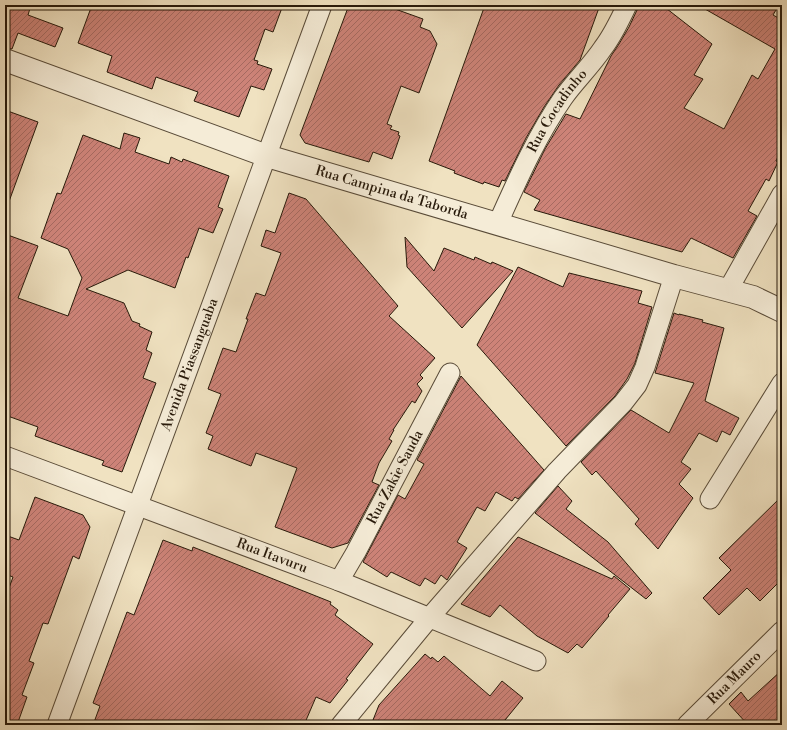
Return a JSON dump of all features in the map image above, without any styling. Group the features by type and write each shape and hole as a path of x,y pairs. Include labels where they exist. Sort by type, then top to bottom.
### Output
{"street":[{"name":"Avenida Piassanguaba","path":"57,725 322,5"},
{"name":"Rua Cocadinho","path":"498,223 525,164 542,132 564,98 604,48 627,5"},
{"name":"Rua Campina da Taborda","path":"5,60 267,156 674,276 753,297 782,311"},
{"path":"728,290 782,194"},
{"path":"341,725 430,617 556,471 623,403 637,385 645,367 674,276"},
{"name":"Rua Zakie Sauda","path":"339,581 450,373"},
{"path":"710,499 782,382"},
{"name":"Rua Itavuru","path":"5,456 339,581 536,660"},
{"name":"Rua Mauro","path":"687,725 782,630"}],"building":[{"path":"5,5 31,5 28,15 63,28 55,47 18,33 12,49 5,48"},
{"path":"92,5 283,5 273,32 265,29 254,60 258,61 257,64 272,69 264,90 251,86 239,117 194,101 198,92 156,77 152,89 107,72 112,56 78,43"},
{"path":"349,5 384,5 423,19 420,27 430,31 437,44 419,93 401,86 387,124 392,126 390,129 399,132 398,135 400,136 392,159 373,152 369,162 305,143 300,135"},
{"path":"485,5 600,5 580,60 559,85 544,107 526,138 505,181 502,180 499,187 484,182 483,184 454,173 455,171 429,161"},
{"path":"638,5 662,5 712,44 694,75 703,79 684,108 724,129 752,75 758,79 775,49 698,5 779,5 773,15 782,20 782,148 776,161 778,162 769,181 766,179 748,211 757,216 733,258 691,238 682,252 534,210 540,200 524,192 545,149 566,114 580,119 611,56 629,27"},
{"path":"5,110 38,122 7,207 5,207"},
{"path":"124,133 140,138 135,152 169,164 171,157 182,162 183,159 229,176 218,207 223,209 213,233 199,228 188,258 186,257 175,288 128,270 86,289 124,303 132,321 140,324 139,326 152,332 146,350 152,353 143,378 156,383 122,472 102,465 104,461 35,436 38,427 5,415 5,234 38,246 18,298 68,316 82,278 68,249 41,238 57,193 61,194 83,135 120,149"},
{"path":"289,193 306,199 398,306 389,316 435,358 420,375 423,378 417,384 422,391 415,403 412,401 393,430 389,439 392,441 379,463 372,482 379,485 348,543 332,548 275,527 297,468 256,453 251,466 208,449 213,436 206,433 221,394 208,389 223,348 236,352 256,293 265,296 281,253 261,246 266,230 275,233"},
{"path":"405,237 434,271 444,248 474,260 475,257 491,264 492,262 513,271 462,328 407,267"},
{"path":"518,267 563,287 569,273 642,291 638,303 652,307 635,363 627,379 615,396 566,446 477,345"},
{"path":"674,313 703,320 702,322 724,328 705,401 739,418 730,435 722,431 717,442 699,433 681,462 691,469 679,484 693,498 658,549 635,524 639,519 596,471 592,475 581,462 631,410 669,433 694,383 655,373"},
{"path":"461,376 544,470 518,499 515,497 512,501 496,492 485,511 477,507 457,542 467,548 447,580 441,575 435,584 425,578 420,586 391,572 387,577 363,562 398,495 405,499 424,464 417,460"},
{"path":"558,486 572,501 566,509 608,542 652,593 646,599 535,513"},
{"path":"782,496 782,579 760,601 747,588 719,615 703,598 731,570 719,558"},
{"path":"35,497 83,515 90,527 79,559 73,556 48,624 43,623 29,661 34,663 22,695 27,697 17,725 5,725 5,599 13,577 5,574 5,535 19,540"},
{"path":"518,537 612,579 614,576 630,589 582,648 577,644 568,653 537,636 500,605 490,617 461,604"},
{"path":"163,540 192,551 193,547 331,602 330,604 338,610 335,615 373,644 346,679 348,680 330,703 316,697 304,725 93,725 100,706 93,703 127,612 134,615"},
{"path":"425,654 438,662 444,656 490,696 502,681 523,698 501,725 371,725 379,705"},
{"path":"782,670 782,725 748,725 729,704 741,692 748,701"}]}
